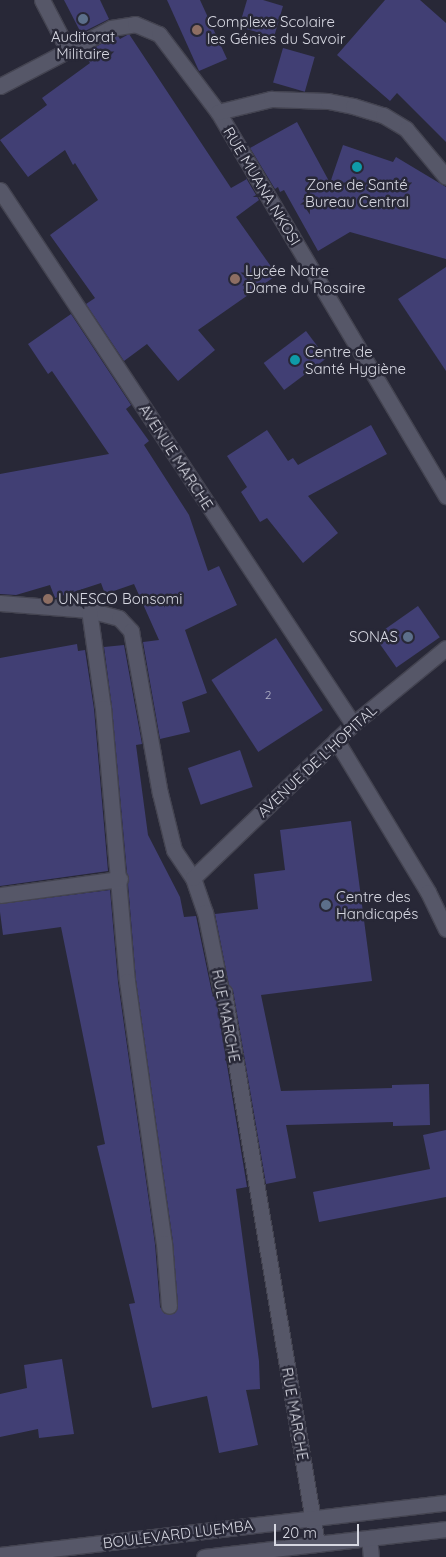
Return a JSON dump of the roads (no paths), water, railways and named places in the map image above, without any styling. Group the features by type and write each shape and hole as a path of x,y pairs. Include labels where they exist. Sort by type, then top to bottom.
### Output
{"street":[{"path":"42,0 68,50"},
{"name":"RUE MUANA NKOSI","path":"0,86 111,28 135,24 158,34 218,112 446,496"},
{"path":"218,112 271,100 328,102 353,106 383,115 406,129 446,177"},
{"name":"AVENUE MARCHE","path":"0,190 353,724"},
{"name":"RUE MARCHE","path":"0,603 89,610 119,618 131,631 162,803 174,850 193,878 205,912 221,991 224,992 317,1544"},
{"path":"89,610 103,708 120,880 127,980 164,1243 170,1306"},
{"name":"AVENUE DE L'HOPITAL","path":"193,878 353,724 446,648"},
{"path":"336,740 428,892 446,929"},
{"path":"0,895 120,880"},
{"name":"BOULEVARD LUEMBA","path":"0,1555 446,1503"},
{"name":"BOULEVARD LUEMBA","path":"204,1557 446,1529"},
{"path":"369,1538 371,1557"}],"place":[{"name":"Auditorat Militaire","path":"83,19"},
{"name":"Complexe Scolaire les Génies du Savoir","path":"197,30"},
{"name":"Zone de Santé Bureau Central","path":"357,167"},
{"name":"Lycée Notre Dame du Rosaire","path":"235,279"},
{"name":"Centre de Santé Hygiène","path":"295,360"},
{"name":"UNESCO Bonsomi","path":"48,599"},
{"name":"SONAS","path":"408,637"},
{"name":"Centre des Handicapés","path":"326,905"}]}
